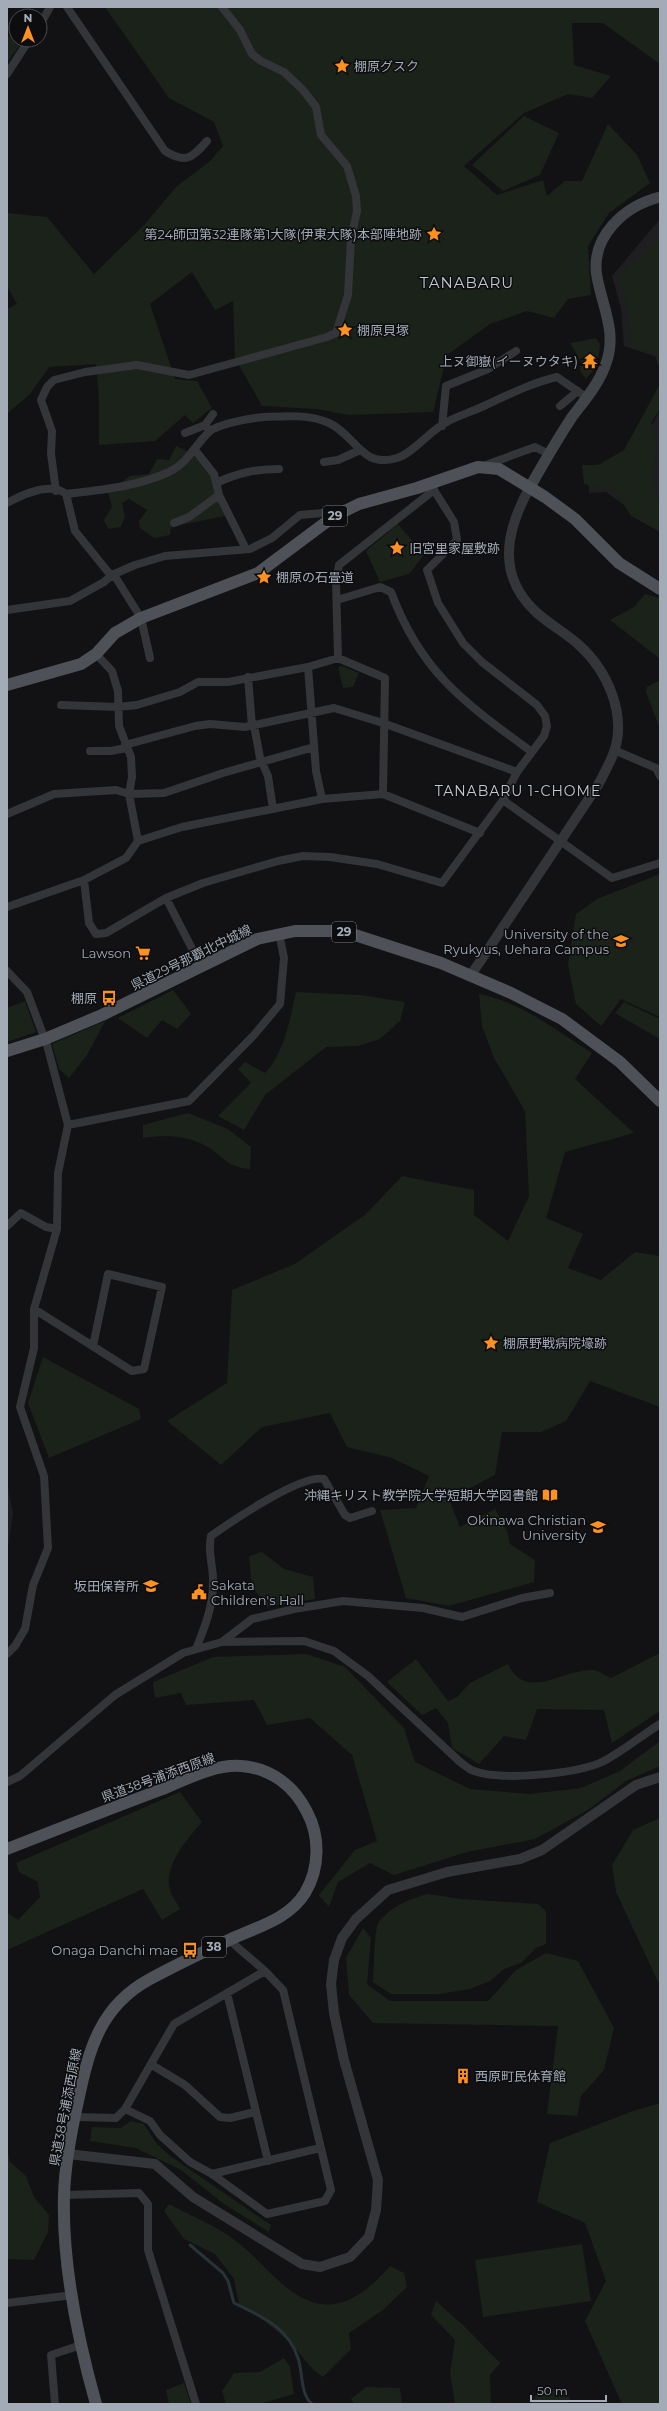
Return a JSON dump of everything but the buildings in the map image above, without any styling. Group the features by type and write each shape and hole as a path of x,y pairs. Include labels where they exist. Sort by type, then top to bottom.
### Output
{"main road":[{"path":"530,487 582,394 605,366 611,333 597,277 599,250 611,227 623,214 639,204 660,198"},
{"name":"29","path":"7,685 81,664 96,654 115,633 141,618 258,573 333,517 359,504 433,487 478,467 499,470 530,487 575,519 619,563 660,589"},
{"name":"県道29号那覇北中城線","path":"7,1052 45,1039 141,997 238,947 279,933 322,930 355,935 471,975 534,1004 580,1030 620,1062 660,1101"},
{"name":"県道38号浦添西原線","path":"7,1848 216,1770 242,1766 261,1770 282,1780 302,1802 316,1835 317,1855 310,1883 298,1903 278,1918 229,1940 146,1981 128,1993 109,2013 91,2047 68,2154 64,2195 67,2246 73,2295 81,2345 96,2404"}],"street":[{"path":"68,7 165,151 177,158 187,159 197,152 207,141"},
{"path":"56,491 51,454 52,431 41,400 47,387 54,380 86,372 137,365 189,375 327,337 336,333 341,321 348,296 352,239 357,211 356,196 347,166 321,135 316,106 303,90 284,72 261,61 252,54 240,30 222,7"},
{"path":"7,74 24,48"},
{"path":"442,426 446,386 488,369 516,351"},
{"path":"184,433 262,417 302,417 329,423 341,430 366,456 381,461 397,458 413,449 424,438 442,426 537,382 557,377 582,394 560,406"},
{"path":"7,503 32,492 56,491 66,494 125,486 147,480 184,463 195,450 208,428 213,414"},
{"path":"478,467 535,447 549,454"},
{"path":"195,450 214,474 219,495 246,549"},
{"path":"324,462 338,460 360,450"},
{"path":"216,483 238,473 258,469 279,469"},
{"path":"84,880 89,923 96,934 106,933 166,898 203,883 278,861 303,856 377,864 442,883 503,800 517,772 544,736 547,726 545,716 537,705 482,662 463,643 438,603 427,570 457,540 454,522 433,487 339,565 336,582 338,658"},
{"path":"471,975 598,784 614,750 617,717 607,681 595,662 579,645 536,612 522,597 514,583 509,556 510,535 518,510 530,487"},
{"path":"66,494 69,501 71,520 76,531 112,575 141,618 150,658"},
{"path":"174,523 189,517 219,495"},
{"path":"7,610 70,601 104,582 112,575 135,565 165,556 246,549 272,538 300,515 323,513 333,517"},
{"path":"337,600 380,587 391,592 400,617 421,654 450,689 489,722 532,752"},
{"path":"96,654 112,671 118,691 119,726 131,757 132,777 129,794 138,841"},
{"path":"60,705 118,707 123,705 136,705 180,692 198,682 228,682 248,677 308,667 338,658 385,678 383,723 383,794"},
{"path":"308,667 316,771 322,799"},
{"path":"248,677 255,738 268,776 273,809"},
{"path":"90,751 111,751 210,724 253,725 334,708 383,723 517,772"},
{"path":"7,814 54,794 116,790 129,794 164,793 314,746"},
{"path":"614,750 656,768 660,776"},
{"path":"7,907 84,880 126,858 138,841 182,827 322,799 383,794 480,833"},
{"path":"503,800 612,878 660,863"},
{"path":"166,898 200,966"},
{"path":"68,1125 189,1101 270,1018 280,1004 284,958 279,933"},
{"path":"7,971 27,992 45,1039 68,1125 58,1173 57,1229 34,1309 34,1348 20,1407 44,1476 48,1548 33,1585 25,1629 7,1654"},
{"path":"7,1226 21,1213 46,1227 57,1229"},
{"path":"34,1309 132,1371 144,1369 162,1287 108,1274 93,1346"},
{"path":"196,1649 211,1603 214,1583 208,1548 211,1536 294,1486 316,1477 324,1479 345,1515 350,1518 372,1511"},
{"path":"222,1642 252,1619 294,1609 343,1601 423,1608 462,1617 522,1598 550,1593"},
{"path":"7,1782 20,1776 114,1695 184,1653 222,1642 304,1641 334,1651 368,1676 459,1761 473,1770 486,1774 537,1775 586,1768 603,1761 660,1724"},
{"path":"68,2154 155,2164 193,2196 302,2264 320,2267 350,2257 369,2237 376,2210 378,2180 344,2060 334,2013 331,1984 334,1960 342,1938 356,1920 388,1890 447,1872 520,1859 542,1850 636,1785 660,1777"},
{"path":"125,2109 150,2121 160,2135 190,2162 212,2174 266,2214 325,2201 330,2190 283,1990 265,1971 229,1940"},
{"path":"75,2117 116,2118 125,2109 152,2065 174,2024 265,1971"},
{"path":"227,1994 268,2161"},
{"path":"152,2065 185,2084 220,2117 230,2118 255,2112"},
{"path":"212,2174 320,2148"},
{"path":"64,2195 139,2193 148,2204 148,2250 196,2404"},
{"path":"7,2303 73,2295"},
{"path":"55,2404 51,2355 81,2345"}],"shaded area":[{"path":"105,7 660,7 660,64 603,23 572,23 574,65 611,76 592,98 568,94 524,113 464,166 497,195 543,180 547,196 565,181 582,181 608,124 637,155 650,183 609,213 588,246 591,295 568,299 554,318 527,311 490,324 447,355 433,412 348,415 317,409 262,406 235,358 233,301 215,310 192,272 150,304 175,379 197,381 212,408 193,423 185,415 155,441 99,445 99,399 96,364 49,367 30,394 7,414 7,309 17,304 7,286 7,213 47,217 94,274 145,224 177,186 209,162 223,146 214,122 169,98"},
{"path":"7,34 8,48 18,48 7,63"},
{"path":"524,116 559,133 540,175 503,191 472,165"},
{"path":"660,219 660,358 624,346 621,308 612,276"},
{"path":"660,237 660,372 655,354 631,347 629,314 619,277"},
{"path":"596,338 600,344 599,355 593,371 586,379 580,371 581,362 570,343"},
{"path":"660,384 660,409 651,423 658,446 652,473 660,512 660,532 631,516 615,490 584,484 582,465 598,465 624,450"},
{"path":"660,410 660,531 606,492 589,493 588,468 621,460 654,422"},
{"path":"176,446 196,455 210,472 229,515 171,527 170,535 154,538 140,528 139,521 147,510 129,499 122,503 125,516 121,527 108,529 104,520 112,507 108,492 130,476 149,474 157,459 169,460"},
{"path":"398,524 424,555 409,574 380,582 366,551"},
{"path":"645,594 660,598 660,659 610,620 634,607"},
{"path":"342,666 359,673 353,687 343,688 338,667"},
{"path":"660,680 660,729 646,692 647,687"},
{"name":"University of the Ryukyus, Uehara Campus","path":"660,874 660,1017 621,999 601,1026 576,1004 568,965 576,914 597,899"},
{"path":"173,990 191,1014 177,1029 162,1020 147,1038 118,1018"},
{"path":"296,992 360,995 405,1002 400,1021 380,1039 358,1046 326,1047 265,1095 244,1130 218,1116 251,1083 238,1069 245,1062 265,1073 272,1065 282,1046"},
{"path":"479,994 509,1003 524,1010 592,1053 575,1079 634,1133 565,1152 546,1218 583,1234 568,1268 601,1280 635,1252 660,1256 660,1407 590,1381 566,1421 541,1432 502,1432 495,1475 449,1499 460,1527 495,1509 507,1531 510,1544 535,1560 534,1582 449,1606 406,1598 380,1510 416,1508 429,1476 392,1458 347,1447 330,1413 262,1427 221,1465 167,1421 227,1383 232,1290 295,1264 366,1214 402,1176 474,1190 474,1215 508,1241 529,1196 525,1111 494,1058 482,1026"},
{"path":"25,1001 36,1032 7,1042 7,1008"},
{"path":"624,1002 660,1019 660,1039 615,1013"},
{"path":"105,1021 87,1055 69,1078 59,1069 52,1044"},
{"path":"188,1113 228,1129 251,1147 250,1169 241,1168 229,1163 211,1149 190,1139 166,1136 143,1138 143,1125"},
{"path":"43,1357 139,1409 141,1419 49,1458 28,1403"},
{"path":"7,1481 13,1514 7,1555"},
{"path":"262,1552 284,1569 313,1577 315,1599 267,1607 252,1586 249,1556"},
{"path":"660,1653 660,1711 612,1743 604,1710 537,1709 526,1740 504,1736 479,1764 452,1748 448,1723 436,1708 422,1715 387,1682 416,1659 448,1701 457,1697 470,1683 508,1664 516,1675 524,1681 534,1683 580,1671 591,1670 611,1678"},
{"path":"306,1654 345,1667 404,1728 415,1762 470,1789 530,1794 581,1788 620,1771 660,1741 660,1766 626,1781 588,1810 535,1839 467,1852 394,1875 370,1863 338,1882 329,1907 319,1895 355,1850 377,1841 352,1755 310,1718 267,1725 254,1700 186,1705 181,1693 155,1698 153,1682 213,1657"},
{"path":"180,1792 202,1822 178,1853 170,1872 170,1890 180,1909 162,1920 143,1889 7,1950 7,1912 18,1920 40,1897 38,1882 19,1872 16,1863"},
{"path":"660,1818 660,1986 616,1892 612,1865 633,1830"},
{"path":"428,1894 461,1899 538,1904 546,1911 546,1944 536,1948 521,1963 504,1969 490,1981 470,1989 439,1994 391,1994 373,1982 375,1943 378,1924 387,1913 400,1904"},
{"path":"363,1928 371,1938 367,1984 390,2001 488,2001 516,1970 546,1953 578,1961 614,2028 604,2070 581,2096 577,2116 547,2114 558,2026 373,2023 349,1995 346,1958"},
{"path":"660,2103 660,2404 622,2404 585,2321 606,2281 585,2223 537,2202 550,2143 633,2111"},
{"path":"131,2121 144,2124 156,2143 170,2156 271,2225 269,2232 224,2204 181,2170 136,2148 90,2141 92,2127 121,2128"},
{"path":"7,2147 10,2162 26,2176 34,2197 49,2215 48,2232 34,2260 7,2259"},
{"path":"169,2204 229,2236 247,2250 279,2281 295,2293 310,2301 324,2304 338,2304 351,2299 364,2291 377,2280 390,2266 404,2273 407,2287 383,2310 349,2333 351,2349 323,2377 313,2369 285,2338 239,2305 234,2279 215,2254 184,2239 164,2211"},
{"path":"582,2244 591,2301 483,2317 475,2260"},
{"path":"436,2301 464,2326 500,2363 490,2375 491,2404 455,2404 450,2373 455,2340 431,2315"},
{"path":"284,2358 290,2367 294,2394 259,2404 226,2404 222,2391 234,2373 260,2372"},
{"path":"184,2383 191,2404 169,2404 166,2390"},
{"path":"366,2387 400,2388 402,2404 354,2404 351,2399"},
{"path":"565,2388 570,2399 568,2404 531,2404 539,2390"}],"waterway":[{"path":"190,2245 223,2273 228,2281 234,2303 263,2318 280,2330 288,2338 300,2364 305,2395 312,2404"}],"place":[{"name":"棚原グスク","path":"342,66"},
{"name":"第24師団第32連隊第1大隊(伊東大隊)本部陣地跡","path":"434,234"},
{"name":"棚原貝塚","path":"345,330"},
{"name":"上ヌ御嶽(イーヌウタキ)","path":"590,361"},
{"name":"旧宮里家屋敷跡","path":"397,548"},
{"name":"棚原の石畳道","path":"264,577"},
{"name":"University of the Ryukyus, Uehara Campus","path":"621,941"},
{"name":"Lawson","path":"143,953"},
{"name":"棚原","path":"109,998"},
{"name":"棚原野戦病院壕跡","path":"491,1343"},
{"name":"沖縄キリスト教学院大学短期大学図書館","path":"550,1495"},
{"name":"Okinawa Christian University","path":"598,1527"},
{"name":"坂田保育所","path":"151,1586"},
{"name":"Sakata Children's Hall","path":"199,1592"},
{"name":"Onaga Danchi mae","path":"190,1950"},
{"name":"西原町民体育館","path":"463,2076"}],"district":[{"name":"TANABARU","path":"467,283"},
{"name":"TANABARU 1-CHOME","path":"518,791"}]}
